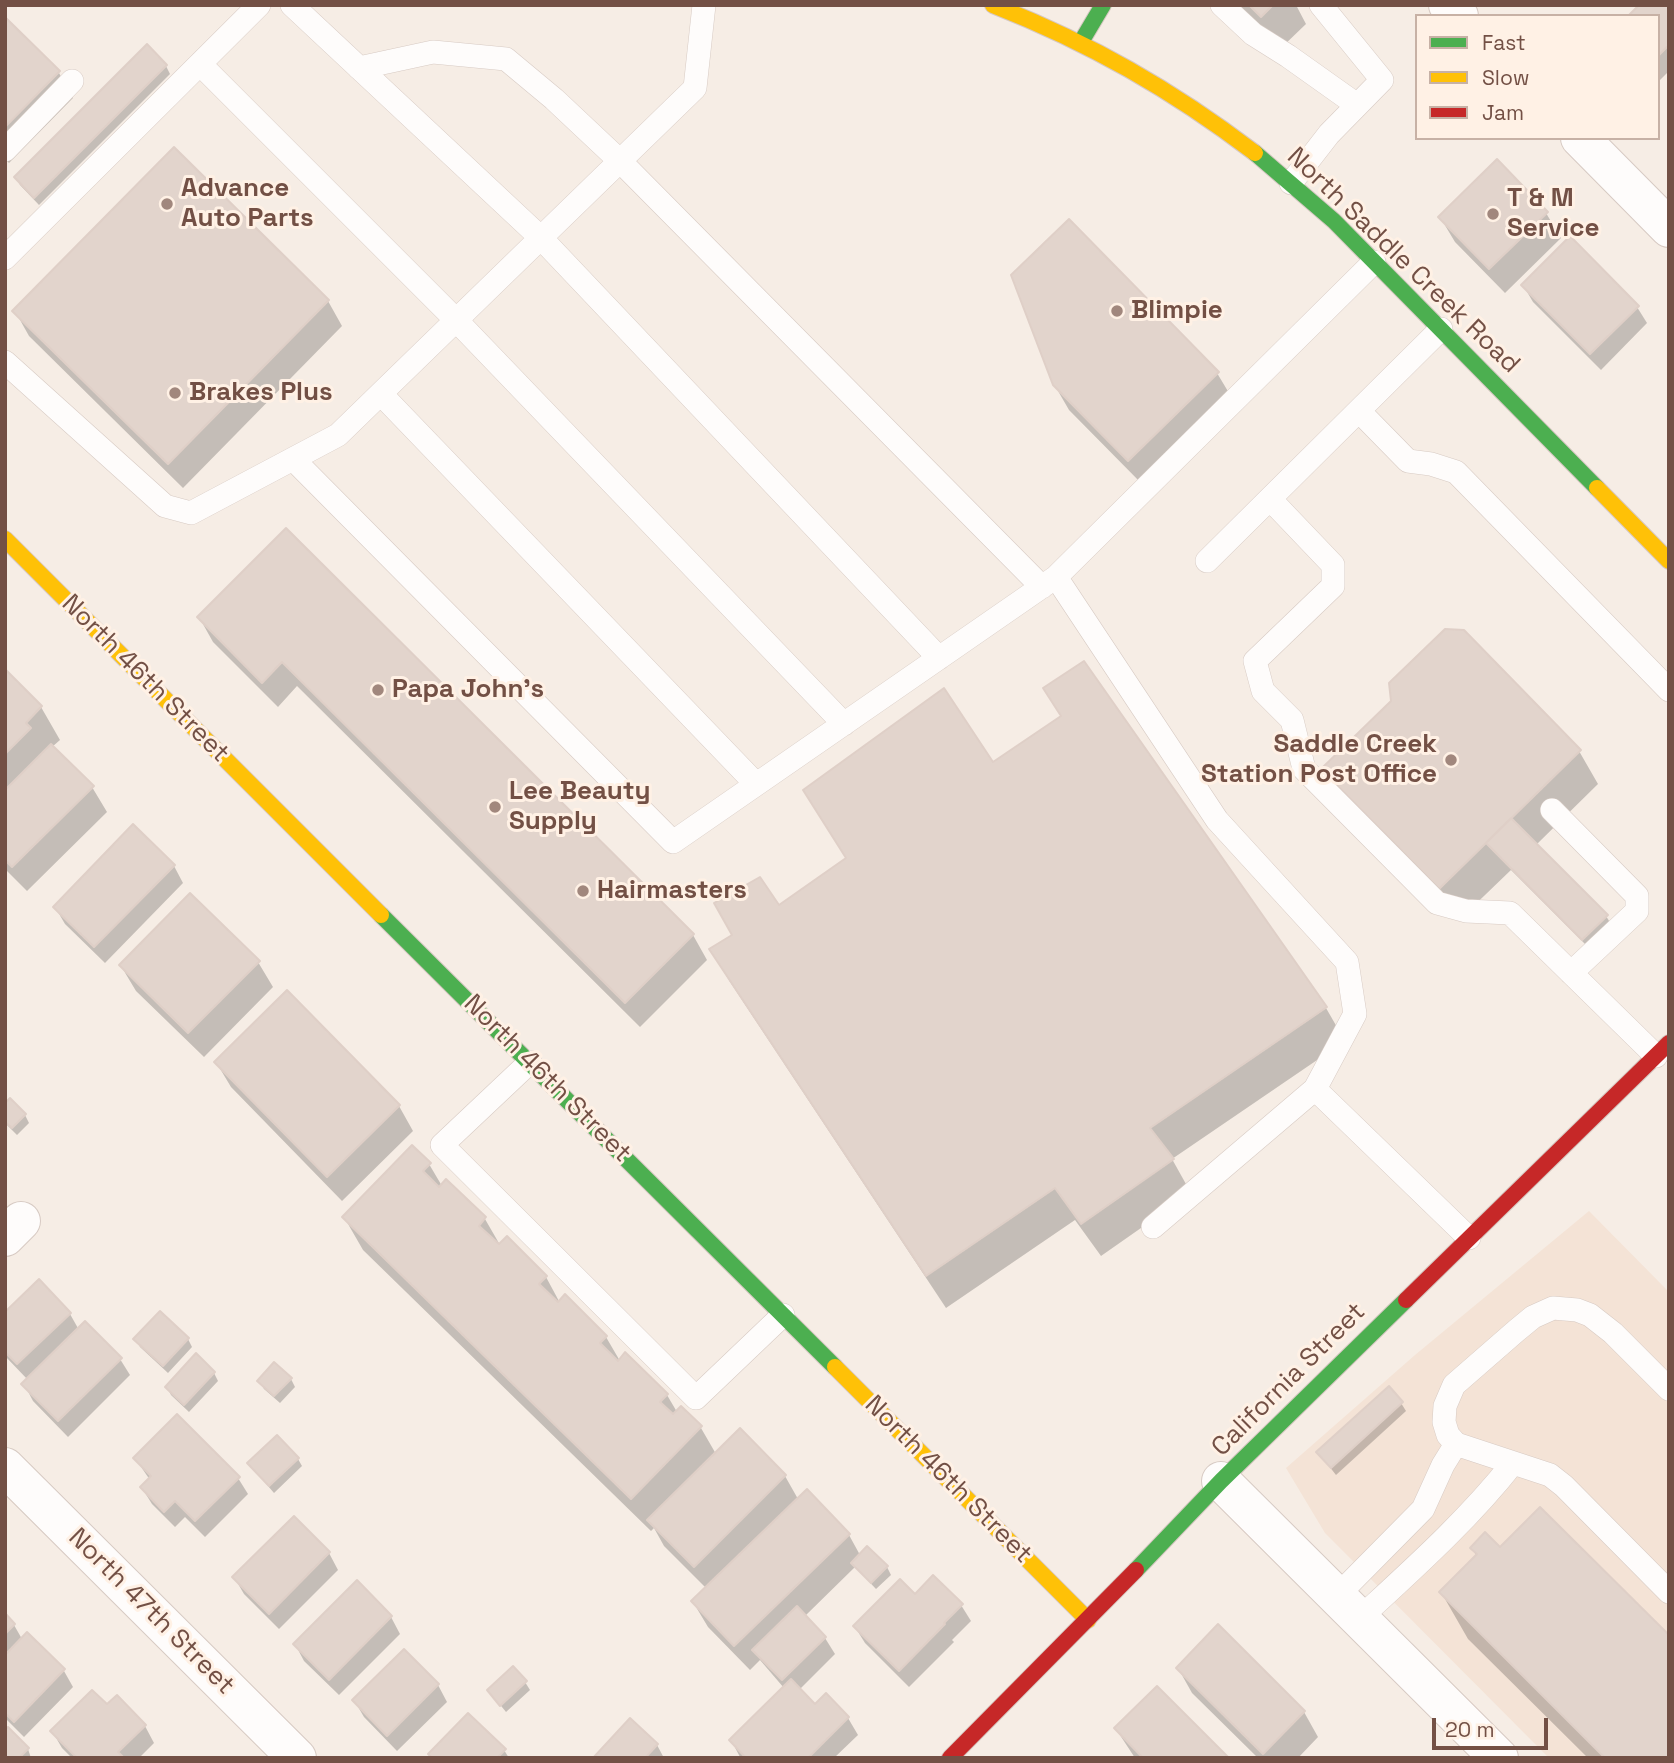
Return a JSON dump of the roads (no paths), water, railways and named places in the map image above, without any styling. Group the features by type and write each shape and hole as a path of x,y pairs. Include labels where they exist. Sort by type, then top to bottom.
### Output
{"main road":[{"name":"North Saddle Creek Road","path":"993,5 1054,28 1170,93 1225,131 1291,183 1334,220 1669,561"},
{"path":"1081,42 1102,5"},
{"name":"North 46th Street","path":"5,539 1088,1620"},
{"name":"California Street","path":"950,1758 1088,1620 1221,1481 1662,1049"}],"street":[{"path":"1582,140 1669,228"},
{"name":"North 47th Street","path":"5,1467 297,1758"},
{"path":"1221,1481 1499,1758"}],"lane":[{"path":"5,258 259,5"},
{"path":"292,5 541,238 939,658"},
{"path":"5,362 165,506 191,513 338,435 695,88 704,5"},
{"path":"1222,5 1253,34 1357,105"},
{"path":"1291,183 1329,134 1382,80 1321,5"},
{"path":"359,68 433,52 506,59 554,99 1049,582 1217,820 1347,962 1355,1014 1315,1089 1153,1227"},
{"path":"200,64 456,320 844,724"},
{"path":"5,150 72,81"},
{"path":"293,459 673,842 1049,582 1374,262"},
{"path":"1207,561 1441,329"},
{"path":"381,394 756,784"},
{"path":"1359,411 1408,461 1431,464 1456,472 1669,690"},
{"path":"1270,499 1333,565 1334,586 1255,661 1263,691 1292,720 1304,769 1437,904 1466,911 1510,913 1571,973 1662,1049"},
{"path":"1552,810 1637,896 1637,911 1571,973"},
{"path":"530,1062 442,1146 696,1398 783,1315"},
{"path":"1315,1089 1469,1238"},
{"path":"1669,1389 1613,1333 1590,1315 1577,1310 1553,1308 1533,1317 1454,1385 1445,1406 1444,1422 1448,1435 1456,1444 1550,1475 1669,1592"},
{"path":"1349,1608 1423,1509 1456,1444"},
{"path":"1349,1608 1460,1523 1492,1490 1513,1463"}],"place":[{"name":"Advance Auto Parts","path":"167,204"},
{"name":"T & M Service","path":"1493,214"},
{"name":"Blimpie","path":"1117,311"},
{"name":"Brakes Plus","path":"175,393"},
{"name":"Papa John's","path":"378,690"},
{"name":"Saddle Creek Station Post Office","path":"1451,760"},
{"name":"Lee Beauty Supply","path":"495,807"},
{"name":"Hairmasters","path":"583,891"}]}
